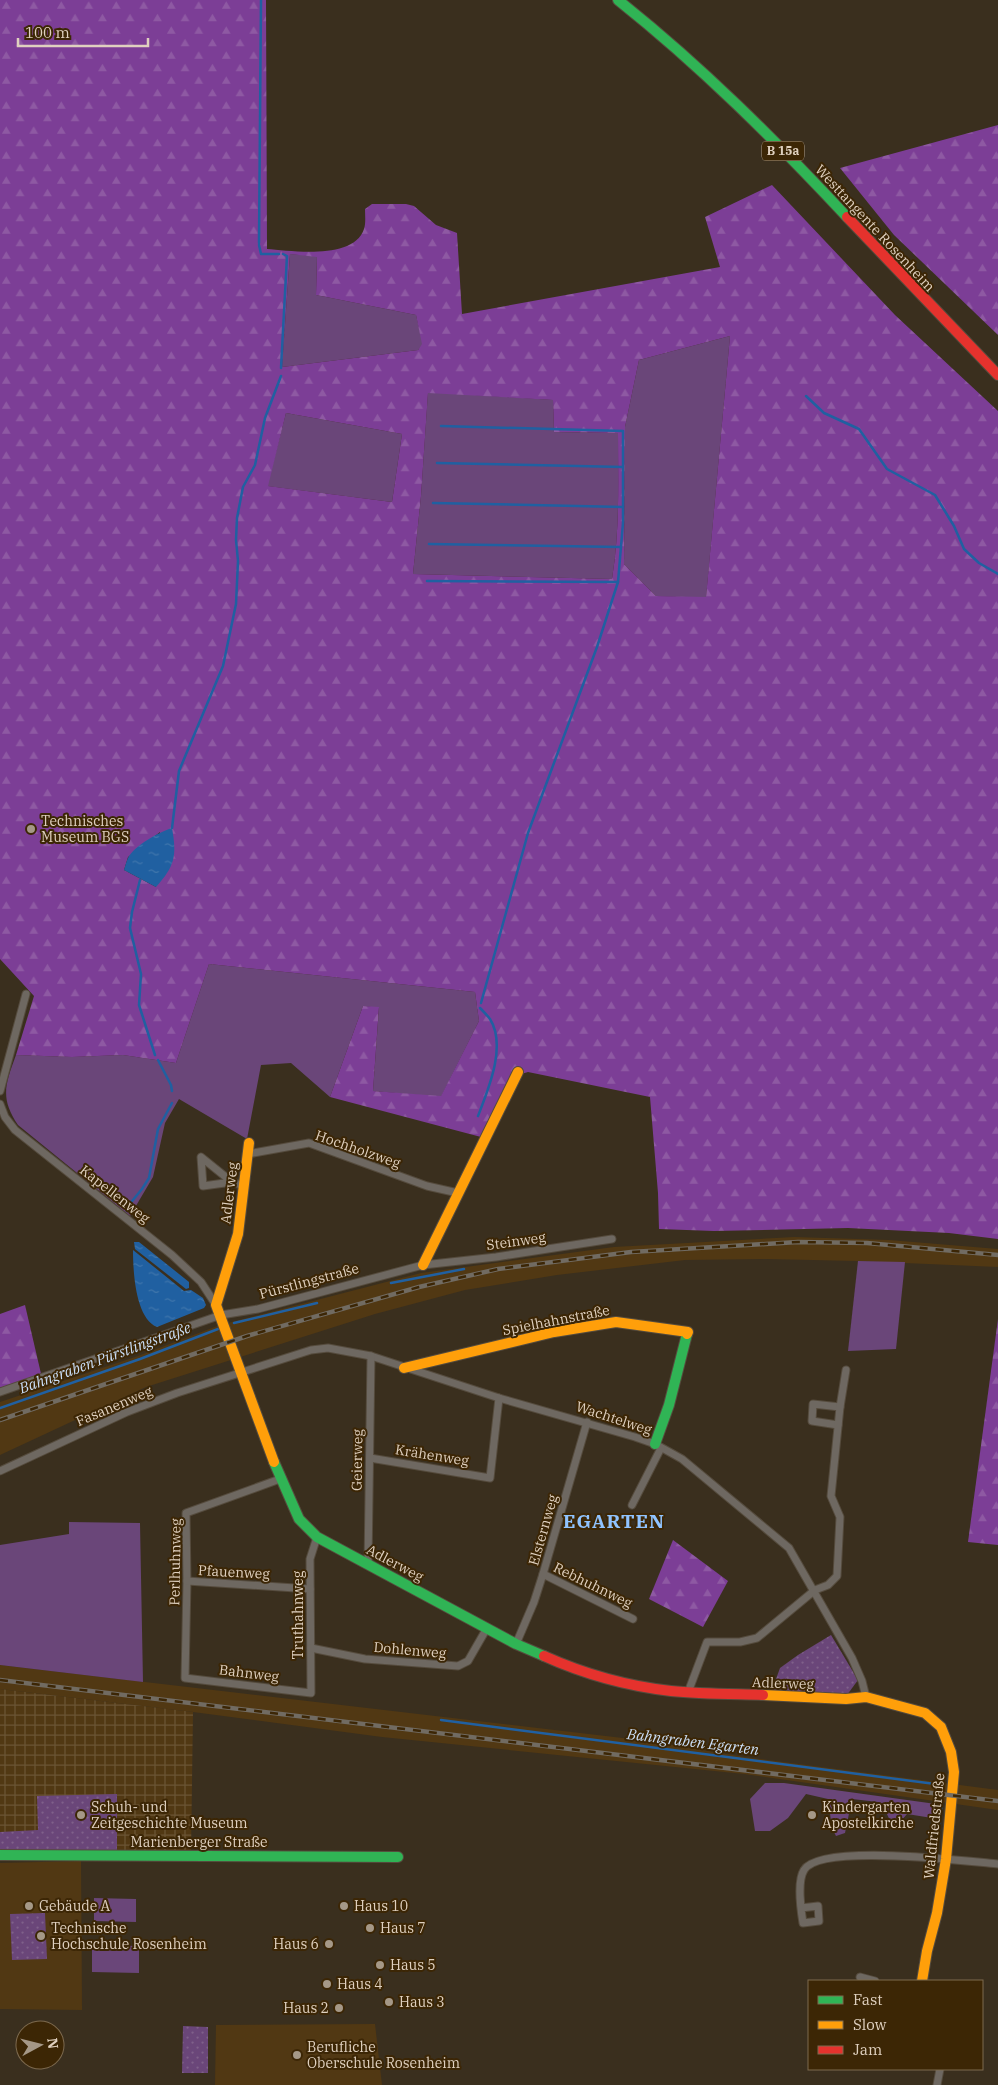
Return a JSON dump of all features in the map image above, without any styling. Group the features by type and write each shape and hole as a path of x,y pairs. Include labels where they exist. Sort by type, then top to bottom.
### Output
{"main road":[{"name":"Westtangente Rosenheim","path":"618,0 694,63 788,155 936,314 998,375"},
{"path":"423,1265 518,1072"},
{"name":"Adlerweg","path":"249,1143 238,1234 216,1305 280,1479 299,1519 317,1538 516,1644 576,1670 634,1685 663,1690 846,1699 866,1697"},
{"name":"Spielhahnstraße","path":"404,1368 554,1332 616,1322 688,1332 658,1446"},
{"name":"Waldfriedstraße","path":"866,1697 925,1713 941,1728 952,1752 954,1772 946,1859 937,1913 922,1980"},
{"name":"Marienberger Straße","path":"0,1855 398,1857"}],"street":[{"path":"0,1091 26,994"},
{"name":"Kapellenweg","path":"0,1104 4,1117 15,1130 172,1255 201,1282 216,1305"},
{"name":"Hochholzweg","path":"248,1154 309,1143 427,1186 458,1193"},
{"path":"232,1182 203,1186 201,1157 232,1182 244,1186"},
{"name":"Steinweg","path":"423,1265 496,1257 612,1239"},
{"name":"Pürstlingstraße","path":"0,1392 221,1315 258,1309 423,1265"},
{"name":"Wachtelweg","path":"241,1371 310,1350 328,1348 371,1356 499,1398 587,1422 658,1446 682,1459 789,1548 815,1590 852,1658 862,1680 866,1697"},
{"name":"Geierweg","path":"368,1564 371,1356"},
{"path":"689,1692 708,1642 740,1642 757,1638 815,1590 828,1585 837,1576 840,1517 832,1496 840,1406 846,1370"},
{"name":"Fasanenweg","path":"0,1471 127,1412 241,1371"},
{"name":"Krähenweg","path":"370,1458 490,1478 499,1398"},
{"path":"838,1425 812,1421 813,1404 840,1406"},
{"name":"Elsternweg","path":"516,1644 534,1602 543,1574 587,1422"},
{"path":"632,1505 658,1446"},
{"name":"Perlhuhnweg","path":"185,1678 186,1513 280,1479"},
{"name":"Truthahnweg","path":"311,1693 310,1559 317,1538"},
{"name":"Rebhuhnweg","path":"543,1574 633,1619"},
{"name":"Pfauenweg","path":"187,1581 310,1588"},
{"name":"Dohlenweg","path":"311,1648 365,1659 458,1666 468,1661 487,1628"},
{"name":"Bahnweg","path":"185,1678 311,1693"},
{"path":"801,1908 801,1878 803,1870 811,1863 819,1860 849,1856 946,1859 998,1864"},
{"path":"860,1977 871,1980"},
{"path":"937,2085 940,2070"}],"shaded area":[{"path":"290,254 317,256 316,295 416,315 423,344 418,350 282,367"},
{"path":"730,336 706,598 656,596 624,564 625,427 639,360"},
{"path":"428,392 553,400 554,432 618,433 617,524 612,579 413,574 421,496"},
{"path":"286,413 402,434 392,502 267,486"},
{"path":"209,964 475,992 479,1021 441,1097 373,1091 379,1008 363,1006 330,1097 291,1063 261,1065 247,1139 179,1099 165,1123 153,1177 130,1216 18,1125 12,1115 7,1099 6,1091 9,1075 16,1055 72,1057 123,1055 176,1063"},
{"path":"794,1237 889,1240 998,1249 998,1267 858,1261 685,1260 557,1275 465,1290 375,1314 146,1387 0,1455 0,1402 138,1356 220,1325 421,1273 614,1247"},
{"path":"858,1261 905,1262 896,1349 848,1351"},
{"path":"69,1522 140,1523 143,1682 0,1665 0,1545 69,1534"},
{"path":"831,1635 858,1680 847,1695 771,1693 780,1668"},
{"path":"0,1665 648,1741 745,1757 998,1790 998,1810 744,1774 382,1737 0,1689"},
{"path":"0,1689 193,1712 191,1852 0,1856"},
{"path":"765,1783 784,1783 936,1804 938,1816 932,1818 907,1814 894,1829 886,1812 878,1802 852,1799 845,1833 836,1836 832,1828 828,1799 806,1794 788,1818 770,1831 755,1831 750,1799"},
{"path":"117,1794 117,1851 0,1850 0,1832 38,1830 37,1796"},
{"name":"Technische Hochschule Rosenheim","path":"81,1861 82,2010 0,2009 0,1863"},
{"path":"94,1898 136,1899 136,1922 94,1921"},
{"path":"45,1913 47,1959 12,1960 10,1914"},
{"path":"92,1945 139,1946 139,1973 92,1972"},
{"name":"Berufliche Oberschule Rosenheim","path":"375,2024 382,2085 215,2085 216,2025"},
{"path":"183,2026 208,2027 208,2073 182,2073"}],"green space":[{"path":"0,0 266,0 267,249 306,252 336,249 358,239 365,227 365,209 372,204 406,204 414,206 436,225 457,233 462,314 720,267 705,217 772,185 895,315 998,411 998,1239 949,1233 848,1228 714,1231 659,1229 650,1097 528,1072 511,1077 481,1137 330,1097 363,1006 379,1007 373,1091 441,1096 479,1021 475,992 209,964 176,1063 123,1055 72,1057 16,1055 34,996 0,959","holes":["290,254 317,257 316,295 416,315 422,344 418,350 282,367","730,336 706,597 656,596 624,564 625,427 639,360","428,393 553,400 554,432 618,433 617,524 612,579 413,574 421,496","286,413 402,434 392,502 268,486","160,832 156,887 124,870 128,857"]},
{"path":"998,125 998,335 894,235 840,168"},
{"path":"25,1305 42,1378 0,1392 0,1314"},
{"path":"998,1319 998,1545 968,1542"},
{"path":"673,1540 728,1581 703,1627 649,1599"}],"water":[{"path":"172,828 173,860 167,873 156,887 124,870 131,853 141,844"},
{"path":"134,1242 139,1242 189,1282 189,1288 186,1289 135,1249"},
{"path":"133,1250 184,1291 191,1290 203,1298 206,1305 204,1308 157,1327 150,1322 144,1314 137,1293"}],"waterway":[{"path":"259,243 261,0"},
{"path":"259,245 261,254 279,254"},
{"path":"281,368 287,256 283,254"},
{"path":"172,828 179,771 223,666 236,604 237,518 243,487 255,465 265,418 281,376"},
{"path":"806,396 824,413 859,429 887,469 935,495 954,526 964,549 979,563 998,574"},
{"path":"441,426 623,431 623,523 618,582 597,647 528,833 481,1003"},
{"path":"437,463 623,467"},
{"path":"433,503 623,507"},
{"path":"429,544 621,547"},
{"path":"427,581 618,582"},
{"path":"140,880 130,928 141,974 139,1005 155,1055"},
{"path":"478,1116 491,1081 497,1042 495,1030 490,1019 480,1008"},
{"path":"158,1060 171,1085 172,1091"},
{"path":"127,1211 128,1206 149,1178 158,1129 172,1103"},
{"path":"391,1283 464,1269"},
{"name":"Bahngraben Pürstlingstraße","path":"234,1323 317,1303"},
{"name":"Bahngraben Pürstlingstraße","path":"0,1408 140,1359 218,1329"},
{"name":"Bahngraben Egarten","path":"441,1720 943,1785"},
{"path":"935,1851 942,1802"}],"railway":[{"path":"0,1420 247,1336 419,1287 498,1269 631,1252 798,1242 867,1243 998,1255"},
{"path":"0,1680 998,1801"}],"traffic: fast":[{"path":"618,0 679,51 737,104 847,217"},
{"path":"655,1444 669,1405 687,1334"},
{"path":"274,1462 299,1519 317,1537 516,1644 544,1656"},
{"path":"0,1855 398,1857"}],"traffic: slow":[{"path":"423,1265 518,1072"},
{"path":"249,1143 238,1234 216,1305 274,1462"},
{"path":"404,1368 554,1332 616,1322 688,1332 687,1334"},
{"path":"763,1695 846,1699 866,1697 925,1713 941,1727 951,1752 954,1772 946,1859 937,1913 927,1951 922,1980"}],"traffic: jam":[{"path":"847,217 998,375"},
{"path":"544,1656 590,1674 638,1686 682,1692 763,1695"}],"place":[{"name":"Technisches Museum BGS","path":"31,829"},
{"name":"Schuh- und Zeitgeschichte Museum","path":"81,1815"},
{"name":"Kindergarten Apostelkirche","path":"812,1815"},
{"name":"Gebäude A","path":"29,1906"},
{"name":"Haus 10","path":"344,1906"},
{"name":"Haus 7","path":"370,1928"},
{"name":"Technische Hochschule Rosenheim","path":"41,1936"},
{"name":"Haus 6","path":"329,1944"},
{"name":"Haus 5","path":"380,1965"},
{"name":"Haus 4","path":"327,1984"},
{"name":"Haus 3","path":"389,2002"},
{"name":"Haus 2","path":"339,2008"},
{"name":"Berufliche Oberschule Rosenheim","path":"297,2055"}],"district":[{"name":"EGARTEN","path":"614,1521"}]}
